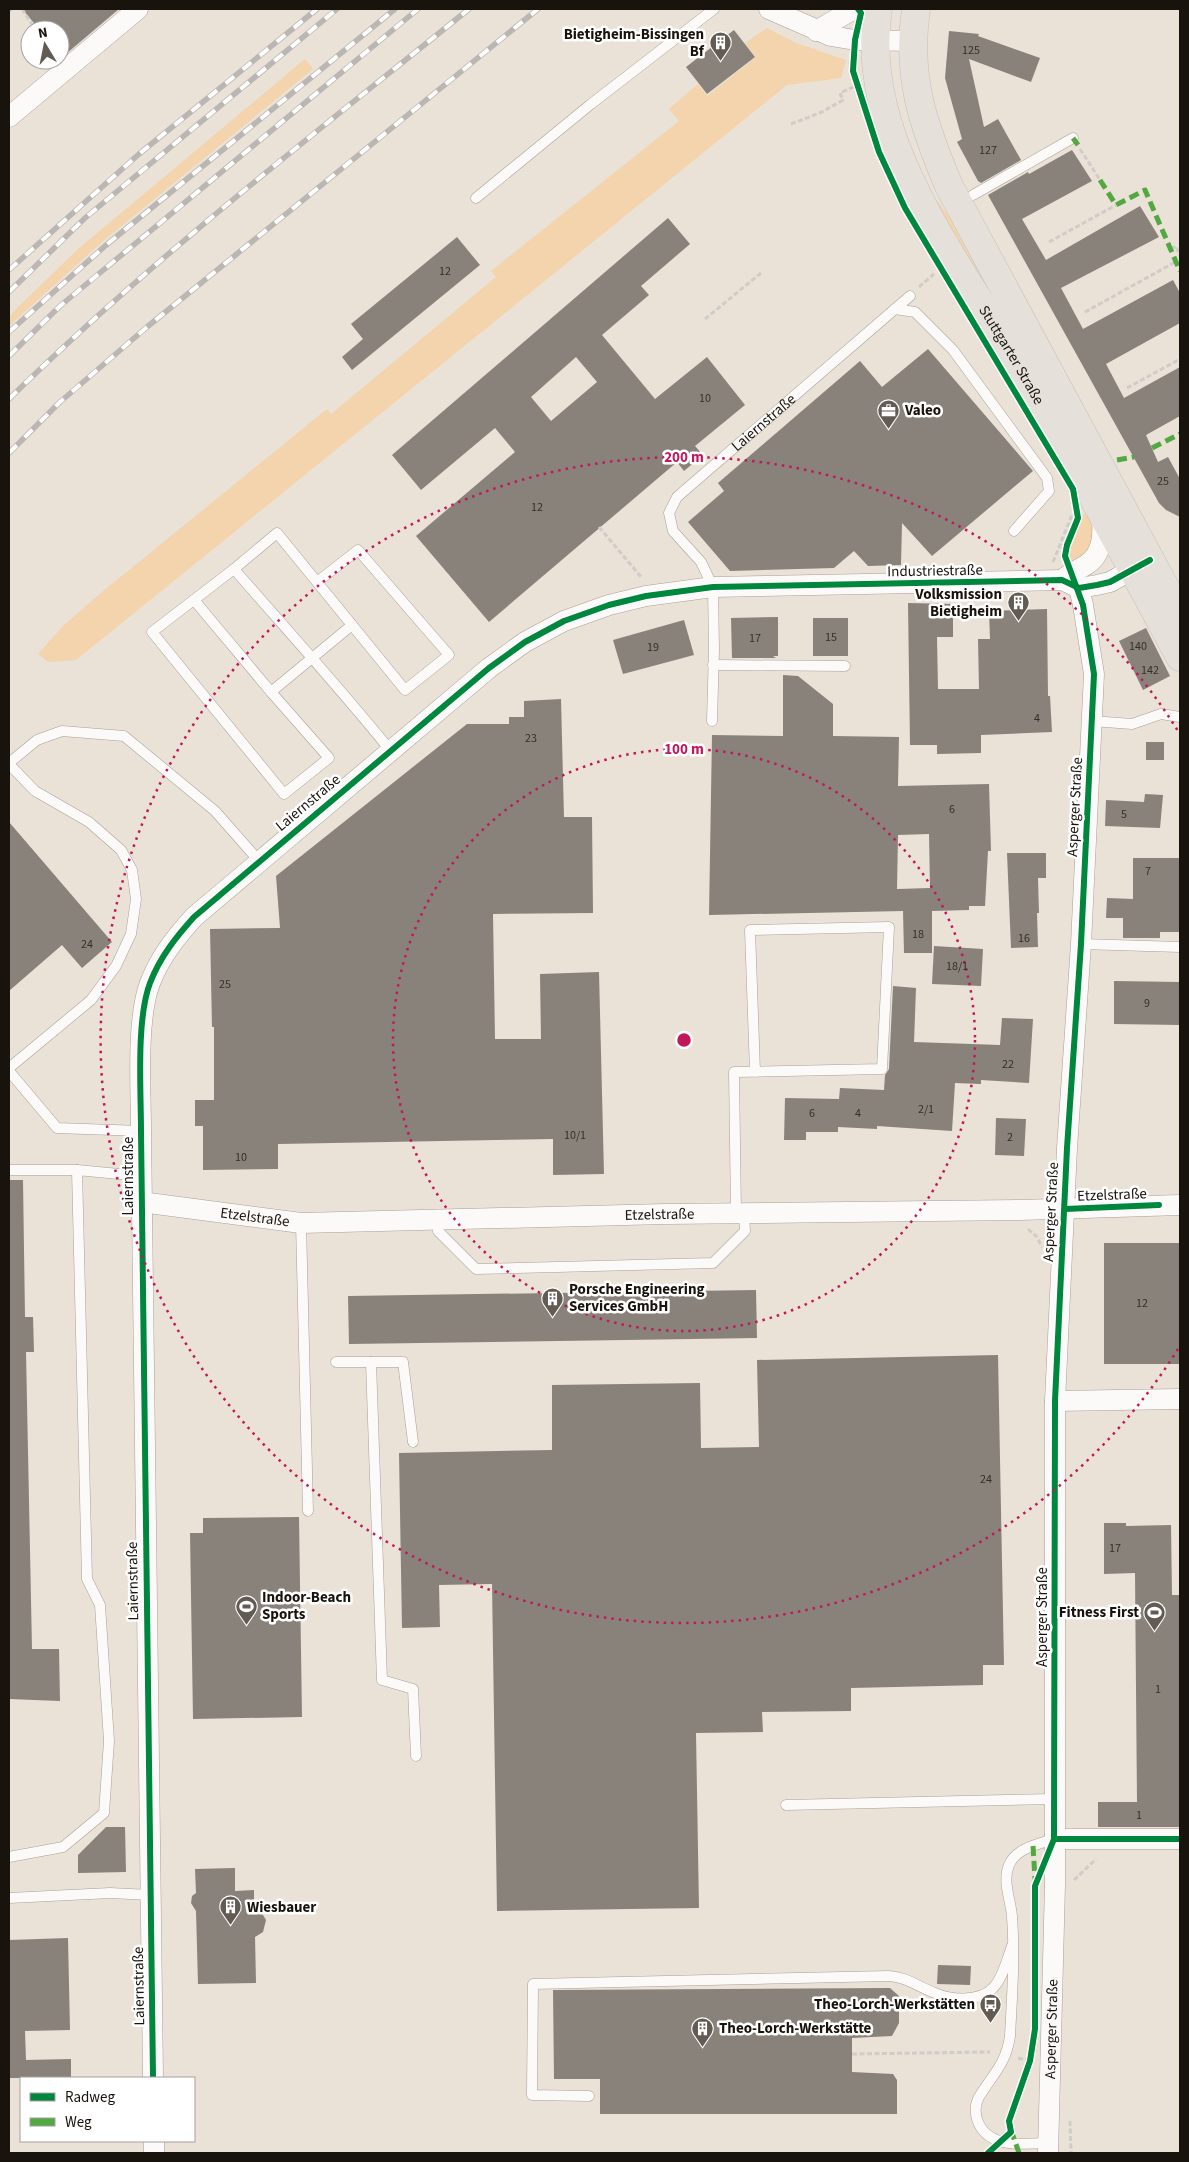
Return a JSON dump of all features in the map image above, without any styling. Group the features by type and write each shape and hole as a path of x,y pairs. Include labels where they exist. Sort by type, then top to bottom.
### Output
{"main road":[{"name":"Stuttgarter Straße","path":"878,9 875,41 876,63 884,111 898,152 920,199 945,244 1016,360 1090,512 1142,565 1180,615"},
{"name":"Stuttgarter Straße","path":"916,9 912,41 913,69 918,101 929,139 949,186 1075,412 1180,657"}],"street":[{"path":"9,117 138,9"},
{"path":"768,9 816,31 844,39 912,41"},
{"path":"816,31 854,9"},
{"path":"1070,580 1099,550 1103,536 1090,512"},
{"name":"Industriestraße","path":"713,588 1070,580 1110,582 1142,565"},
{"name":"Asperger Straße","path":"1048,2148 1055,1886 1055,1401 1094,674 1086,621 1070,580"},
{"name":"Laiernstraße","path":"153,2077 140,1176 142,1019 150,985 162,958 176,937 194,917 390,750 489,668 525,642 564,621 589,612 646,596 713,588"},
{"name":"Etzelstraße","path":"141,1202 301,1222 740,1213 1065,1209 1180,1205"},
{"path":"1055,1401 1180,1399"},
{"path":"1054,1839 1180,1839"}],"lane":[{"path":"476,198 598,98 714,9"},
{"path":"973,195 1076,142"},
{"name":"Laiernstraße","path":"713,588 701,562 673,531 668,513 677,497 910,296"},
{"path":"895,309 915,312 953,350 1048,478 1049,491 1014,531"},
{"path":"194,600 329,758 284,794 152,632 234,569 277,533 405,690 449,655 358,550 317,582"},
{"path":"234,569 390,750"},
{"path":"712,721 713,588"},
{"path":"271,692 352,625"},
{"path":"713,665 845,666"},
{"path":"1092,721 1132,724 1161,714 1180,717"},
{"path":"140,1131 57,1128 9,1070 91,1000 116,966 131,934 136,899 132,870 121,850 89,822 35,790 9,763 37,740 62,731 124,736 215,812 259,861"},
{"path":"438,1219 438,1231 476,1269 713,1263 745,1231 740,1213 734,1072 755,1072 882,1069 889,927 750,930 755,1072"},
{"path":"1081,944 1180,947"},
{"path":"9,1170 77,1170 140,1176"},
{"path":"9,1857 64,1847 104,1813 109,1740 100,1605 87,1579 77,1170"},
{"path":"301,1222 308,1511"},
{"path":"336,1362 403,1362 413,1442"},
{"path":"371,1362 382,1680 414,1689 416,1756"},
{"path":"786,1805 1054,1799"},
{"path":"1048,2148 1015,2144 992,2138 985,2133 980,2125 975,2109 1001,2067 1006,2055 1011,2021 1012,1917 1006,1882 1010,1863 1025,1850 1054,1839"},
{"path":"9,1898 110,1893 150,1895"},
{"path":"589,2096 532,2095 533,1984 888,1976 911,1981 947,1998 966,1998 984,1995 994,1987 1012,1946"}],"path":[{"path":"22,9 29,20"},
{"path":"791,124 822,112 843,100 840,93 858,85"},
{"path":"1076,142 1100,180"},
{"path":"1049,242 1116,205"},
{"path":"1171,249 1176,246 1180,256"},
{"path":"1085,312 1177,261"},
{"path":"910,296 935,273 932,265"},
{"path":"705,319 761,272"},
{"path":"1127,388 1180,359"},
{"path":"1070,580 1066,556 1067,545 1078,518 1090,512"},
{"path":"599,528 642,577 646,596"},
{"path":"852,2054 994,2051 1030,2061"}],"shaded area":[{"path":"767,28 796,43 846,60 841,78 787,85 76,660 48,662 38,654 64,625 102,592 327,409 331,414 496,277 491,271 679,121 669,109 698,84 707,96 756,57 745,43"},
{"path":"305,59 313,69 102,242 9,326 9,317 78,249"},
{"path":"938,202 956,225 1015,336 934,205"},
{"path":"1090,512 1093,533 1087,553 1070,561 1070,547 1083,515"}],"building":[{"path":"22,9 119,9 70,51 70,20 31,20"},
{"name":"Bietigheim-Bissingen Bf","path":"734,30 755,57 707,94 686,67"},
{"path":"949,31 979,34 978,36 1040,58 1031,82 969,59 984,127 998,119 1021,160 981,183 978,181 957,142 962,139 945,78"},
{"path":"1072,150 1092,181 1022,219 1046,260 1140,206 1159,237 1061,288 1083,329 1173,280 1180,293 1180,323 1106,364 1124,398 1180,367 1180,416 1146,435 1158,462 1168,457 1180,479 1180,517 1166,510 1159,503 988,195"},
{"path":"668,218 690,244 641,286 649,295 602,335 655,399 707,357 745,405 695,446 703,455 684,471 677,462 489,622 416,536 515,452 495,428 421,490 392,455","holes":["576,357 597,382 551,421 531,397"]},
{"path":"457,237 480,265 352,370 342,357 363,339 351,324"},
{"name":"Valeo","path":"928,349 1033,471 932,556 902,523 901,565 868,566 854,551 834,568 730,571 688,522 724,491 718,483 860,361 882,387"},
{"path":"908,603 953,604 953,637 937,637 938,689 979,689 978,639 990,639 989,611 1047,609 1048,696 1050,696 1052,732 981,735 981,753 937,754 937,745 910,745"},
{"path":"778,617 778,656 773,656 776,658 732,658 731,618"},
{"path":"813,618 848,618 848,656 813,656"},
{"path":"684,620 694,655 623,674 613,640"},
{"path":"1146,628 1170,676 1143,690 1119,641"},
{"path":"783,675 798,676 833,704 833,736 899,737 898,786 989,784 991,851 988,851 985,906 969,906 969,910 932,911 932,953 904,953 903,911 709,915 712,735 783,736","holes":["929,834 930,888 897,889 898,835"]},
{"path":"561,699 564,817 592,817 593,913 493,914 495,1039 541,1039 540,974 599,972 604,1174 553,1175 553,1139 278,1144 278,1169 203,1170 203,1126 195,1126 195,1100 214,1100 214,1027 212,1027 210,929 280,928 276,876 467,724 509,724 509,717 524,717 524,701"},
{"path":"1146,742 1164,742 1164,760 1146,760"},
{"path":"1145,794 1163,795 1160,828 1105,826 1106,800 1144,802"},
{"path":"9,822 112,942 82,968 62,945 9,991"},
{"path":"1007,853 1046,853 1046,878 1038,878 1038,947 1011,948"},
{"path":"1133,858 1180,858 1180,932 1160,932 1160,938 1123,938 1123,918 1106,918 1107,898 1133,899"},
{"path":"934,946 983,949 981,986 932,984"},
{"path":"1114,981 1180,982 1180,1025 1114,1024"},
{"path":"893,986 916,988 914,1042 1000,1045 1002,1018 1033,1019 1029,1083 981,1080 981,1084 955,1083 952,1131 877,1126 877,1129 838,1127 838,1132 806,1132 806,1140 784,1140 785,1098 839,1099 840,1088 884,1090 885,1075 889,1069"},
{"path":"996,1118 1026,1119 1024,1156 995,1155"},
{"path":"9,1180 23,1180 25,1317 33,1317 34,1352 26,1352 32,1649 59,1649 60,1701 9,1699"},
{"path":"1104,1243 1180,1243 1180,1364 1104,1364"},
{"name":"Porsche Engineering Services GmbH","path":"756,1290 757,1338 349,1344 348,1296"},
{"path":"998,1355 1004,1665 983,1665 983,1685 851,1688 851,1711 762,1712 763,1732 696,1733 699,1908 497,1911 492,1584 439,1585 440,1627 402,1628 399,1453 552,1450 552,1385 700,1383 701,1448 759,1447 757,1360"},
{"name":"Indoor-Beach Sports","path":"299,1517 302,1717 193,1719 190,1533 203,1533 203,1518"},
{"path":"1104,1523 1126,1523 1126,1526 1171,1525 1172,1595 1180,1595 1180,1827 1098,1827 1098,1802 1137,1802 1135,1573 1104,1574"},
{"path":"106,1827 125,1827 126,1872 78,1873 78,1855"},
{"name":"Wiesbauer","path":"235,1868 235,1891 254,1890 254,1909 260,1910 266,1920 263,1932 255,1937 256,1983 198,1984 196,1911 191,1903 192,1896 196,1893 195,1869"},
{"path":"68,1938 70,2030 25,2031 26,2060 71,2059 71,2077 9,2078 9,1940"},
{"path":"938,1965 971,1966 970,1985 937,1984"},
{"name":"Theo-Lorch-Werkstätte","path":"890,1988 899,1996 899,2023 892,2036 852,2038 852,2072 893,2074 897,2080 897,2114 600,2114 600,2079 554,2079 553,1990"}],"railway":[{"path":"9,270 139,154 317,9"},
{"path":"9,292 85,218 337,9"},
{"path":"9,332 105,246 395,9"},
{"path":"9,356 60,306 418,9"},
{"path":"9,399 120,296 177,247 469,9"},
{"path":"9,453 60,402 147,327 538,9"}],"marked path":[{"path":"1073,138 1078,145"},
{"path":"1100,180 1116,205 1145,190 1180,271"},
{"path":"1152,448 1180,434"},
{"path":"1117,460 1134,457"},
{"path":"1033,1846 1035,1879"},
{"path":"1011,2130 1019,2153"}],"cycle path":[{"path":"858,9 861,13 855,40 853,71 879,152 905,208 1073,489 1078,518 1067,545 1065,556 1083,605 1094,674 1081,944 1067,1148 1055,1401 1054,1839 1035,1886 1035,2029 1030,2061 1009,2121 1011,2132 988,2153"},
{"path":"153,2077 140,1056 146,998 150,983 164,956 194,917 489,668 525,642 564,621 609,605 646,596 713,587 1062,580 1079,588 1110,582 1150,560"},
{"path":"1065,1209 1159,1205"},
{"path":"1054,1839 1180,1839"}],"place":[{"name":"Bietigheim-Bissingen Bf","path":"720,62"},
{"name":"Valeo","path":"889,429"},
{"name":"Volksmission Bietigheim","path":"1018,622"},
{"name":"Porsche Engineering Services GmbH","path":"553,1317"},
{"name":"Indoor-Beach Sports","path":"246,1625"},
{"name":"Fitness First","path":"1155,1631"},
{"name":"Wiesbauer","path":"231,1926"},
{"name":"Theo-Lorch-Werkstätten","path":"991,2023"},
{"name":"Theo-Lorch-Werkstätte","path":"703,2047"}]}
